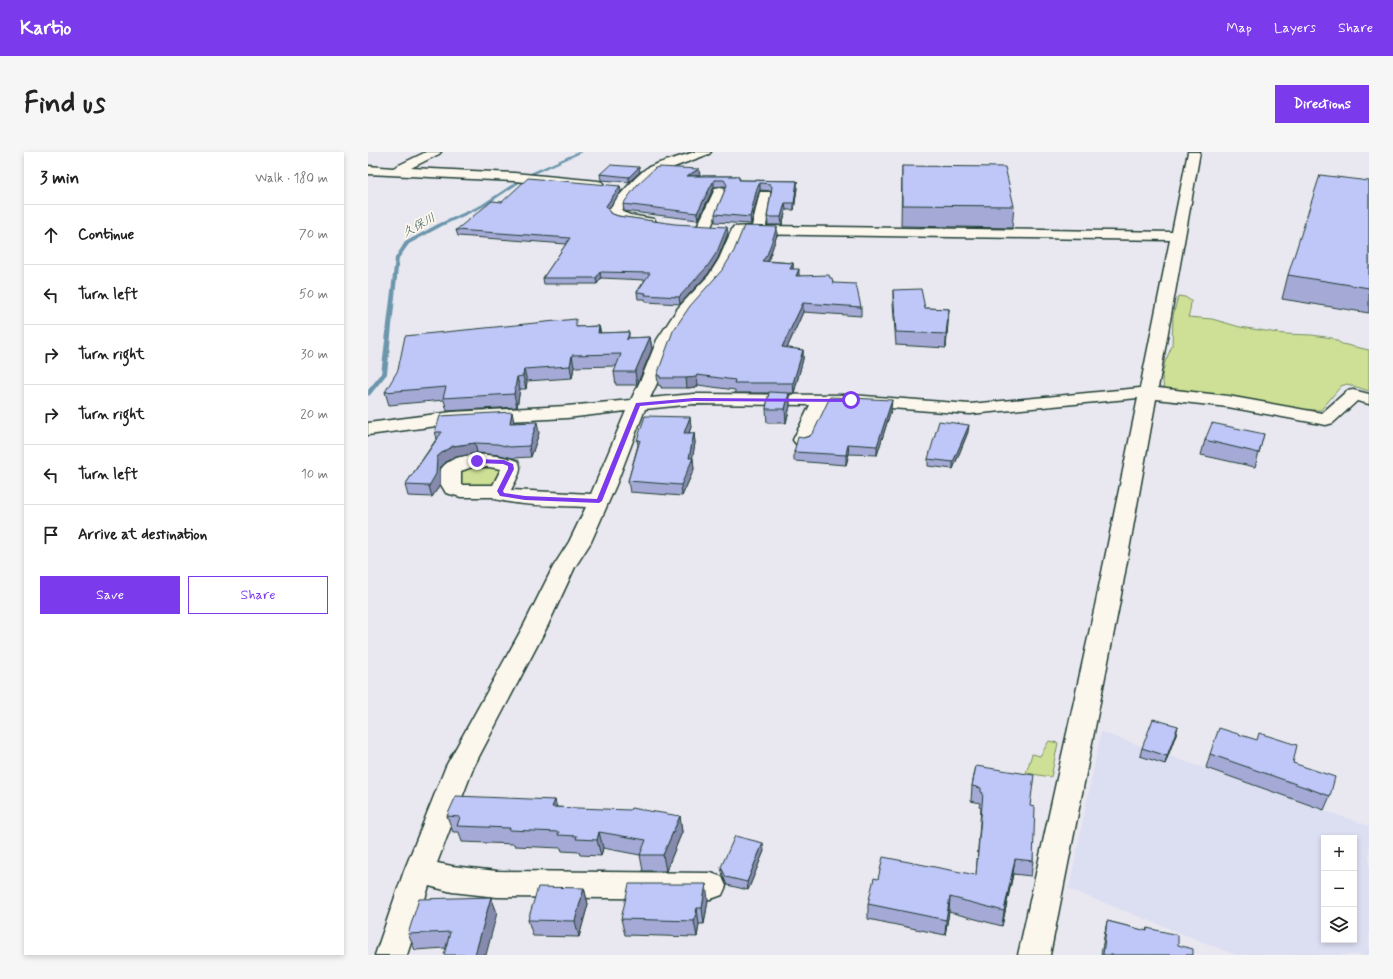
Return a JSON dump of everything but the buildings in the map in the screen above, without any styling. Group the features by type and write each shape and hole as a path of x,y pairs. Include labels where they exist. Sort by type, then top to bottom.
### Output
{"street":[{"path":"374,182 435,152"},
{"path":"661,223 624,218 617,215 615,212 634,188 651,171 705,152"},
{"path":"1034,955 1107,606 1194,152"},
{"path":"368,170 530,178 634,188"},
{"path":"391,955 419,871 460,766 536,625 564,567 580,542 599,501 665,340 684,311 715,277 726,259 728,229 720,191"},
{"path":"728,229 765,195"},
{"path":"690,226 728,229 1177,236"},
{"path":"368,429 452,418 567,412 694,399 851,400 970,409 1148,392 1171,393 1224,401 1326,419 1353,395 1369,399"},
{"path":"803,440 822,400"},
{"path":"500,491 502,495 508,497 599,501"},
{"path":"419,871 452,879 497,884 711,886"}],"shaded area":[{"path":"1101,732 1369,826 1369,955 1236,955 1069,889"}],"green space":[{"path":"1178,296 1185,297 1191,301 1188,317 1212,319 1240,327 1284,334 1312,335 1332,338 1342,344 1369,350 1369,391 1347,384 1341,386 1321,410 1308,410 1164,389 1162,376 1165,362 1172,346 1173,316"},
{"path":"472,464 505,468 496,484 487,486 468,486 460,484 459,467"},
{"path":"1049,741 1058,743 1051,777 1026,773 1032,754 1040,756"}],"waterway":[{"name":"久保川","path":"368,394 384,374 397,258 407,243 440,225 482,206 529,175 581,152"}],"route":[{"path":"477,461 504,462 511,465 511,469 500,491 502,495 508,497 599,501 638,404 694,399 851,400"}]}
